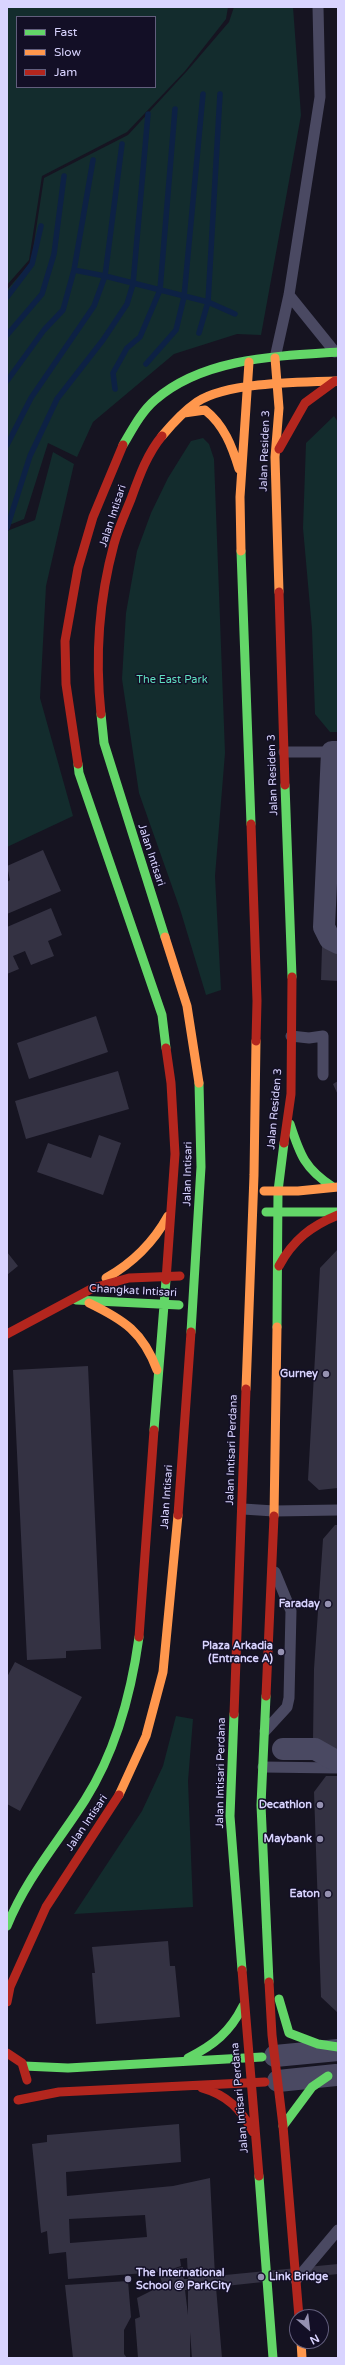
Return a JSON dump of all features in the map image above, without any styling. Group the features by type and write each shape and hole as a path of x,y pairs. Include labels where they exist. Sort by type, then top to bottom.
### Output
{"street":[{"name":"Jalan Intisari","path":"7,1926 22,1891 86,1798 108,1755 124,1714 140,1634 150,1472 159,1377 175,1154 171,1083 162,1015 79,773 66,684 65,641 78,568 93,517 121,448 134,426 154,401 180,380 211,368 275,358 337,352"},
{"name":"Jalan Residen 3","path":"275,358 278,383 275,457 293,1000 291,1036 291,1094 278,1191 279,1213"},
{"name":"Jalan Residen 3","path":"249,362 240,474 242,593 257,1001 253,1212"},
{"name":"Jalan Intisari","path":"7,2002 10,1987 46,1907 119,1796 146,1736 163,1672 173,1581 195,1277 201,1167 199,1086 193,1036 187,1006 110,766 104,743 98,683 100,616 114,544 139,476 155,444 184,414 206,397 278,383 336,381"},
{"path":"275,457 305,403 336,381"},
{"path":"184,414 205,410 211,414 221,425 227,437 240,474"},
{"path":"335,752 324,927 330,939 338,943"},
{"path":"288,1119 303,1162 315,1176 336,1187"},
{"path":"253,1191 278,1191 336,1187"},
{"path":"76,1297 117,1273 135,1259 157,1238 171,1212"},
{"path":"253,1212 338,1214"},
{"name":"Jalan Intisari Perdana","path":"253,1212 243,1509 230,1816 273,2358"},
{"path":"279,1213 274,1511 261,1805 270,1944 275,2056 283,2126 298,2309"},
{"path":"279,1268 289,1248 299,1236 311,1227 338,1214"},
{"name":"Changkat Intisari","path":"7,1334 22,1322 116,1280 166,1275 195,1277"},
{"name":"Changkat Intisari","path":"76,1297 86,1302 107,1301 193,1306"},
{"path":"86,1302 118,1318 142,1337 151,1350 159,1377"},
{"path":"283,1749 315,1749 338,1762"},
{"path":"270,1944 280,2003 289,2033 318,2044 338,2047"},
{"path":"180,2062 208,2049 230,2032 244,2004"},
{"path":"24,2066 68,2068 248,2058 338,2050"},
{"path":"7,2053 17,2058 24,2066 27,2075 27,2084 18,2100"},
{"path":"8,2106 18,2100 59,2092 251,2083 333,2075"},
{"path":"283,2126 303,2097 333,2075"},
{"path":"192,2086 216,2091 232,2102 245,2114 256,2139"}],"lane":[{"path":"275,358 290,295 320,97 318,7"},
{"path":"290,295 337,352"},
{"path":"284,752 335,752"},
{"path":"291,1036 309,1038 323,1036 323,1075"},
{"path":"243,1509 274,1511 338,1510"},
{"path":"264,1732 287,1707 289,1698 291,1611 282,1583 271,1564"},
{"path":"263,1767 338,1768"},
{"path":"296,2280 338,2230"}],"green space":[{"path":"7,7 228,7 226,19 185,71 127,132 42,176 29,260 7,285"},
{"path":"234,7 293,7 301,115 261,335 237,334 174,354 93,422 77,457 48,443 24,519 7,526 7,290 31,262 44,178 128,135 187,71 229,22"},
{"path":"334,416 338,422 338,732 330,732 315,714 312,629 303,528 306,443"},
{"name":"The East Park","path":"203,438 209,444 214,459 225,753 215,876 221,990 206,995 180,909 139,793 122,679 126,613 137,551 151,513 168,478 191,441"},
{"path":"53,452 74,464 46,586 40,698 73,816 7,847 7,531 35,520"},
{"path":"176,1716 193,1719 188,1781 193,1907 74,1914 142,1811 163,1766"}],"building":[{"path":"43,850 61,891 7,914 7,882 10,880 7,866"},
{"path":"51,908 62,935 48,941 54,956 31,965 25,951 13,956 19,969 7,974 7,927"},
{"path":"322,947 338,948 338,981 321,980"},
{"path":"96,1016 108,1052 29,1079 17,1043"},
{"path":"118,1071 129,1109 26,1139 15,1101"},
{"path":"338,1081 338,1095 333,1084"},
{"path":"99,1135 121,1143 103,1195 37,1172 48,1143 91,1158"},
{"name":"Gurney","path":"338,1249 338,1488 319,1490 308,1480 320,1268"},
{"path":"7,1252 18,1266 7,1275"},
{"path":"88,1366 101,1649 66,1651 66,1658 27,1660 13,1370"},
{"name":"Faraday","path":"335,1525 338,1525 338,1757 313,1740 314,1669 323,1539"},
{"path":"15,1662 82,1697 20,1811 7,1804 7,1677"},
{"name":"Eaton","path":"326,1776 338,1776 338,2013 321,1997 314,1792"},
{"path":"168,1941 170,1966 175,1966 180,2017 96,2024 92,1973 95,1973 92,1947"},
{"path":"179,2124 181,2162 66,2172 67,2196 173,2186 210,2178 215,2276 338,2264 338,2274 216,2287 222,2358 192,2358 190,2332 190,2358 138,2358 135,2319 140,2317 137,2298 153,2290 153,2283 162,2282 158,2272 68,2279 66,2252 49,2254 47,2231 41,2233 32,2144 47,2142 47,2135","holes":["145,2215 147,2237 70,2243 69,2219","187,2258 188,2279 184,2279 183,2267 172,2269 181,2266 180,2259","185,2290 188,2290 188,2315"]},
{"path":"128,2281 131,2317 124,2330 124,2354 127,2358 73,2358 65,2285"}],"waterway":[{"path":"146,364 176,330 184,297 203,94"},
{"path":"199,333 208,302 220,94"},
{"path":"115,389 113,373 127,348 140,337 160,290 175,109"},
{"path":"7,528 30,456 57,399 103,340 127,304 133,284 148,114"},
{"path":"7,445 31,398 94,306 105,276 122,144"},
{"path":"7,381 44,330 63,310 74,270 93,160"},
{"path":"7,335 42,294 54,254 64,176"},
{"path":"7,297 32,264 41,226"},
{"path":"74,270 105,276 208,302 235,314"}],"traffic: fast":[{"path":"123,445 137,421 155,400 174,386 195,375 218,367 266,358 338,352"},
{"path":"241,551 251,824"},
{"path":"101,714 104,743 165,937"},
{"path":"78,764 79,773 162,1015 166,1048"},
{"path":"285,785 292,977"},
{"path":"191,1332 201,1167 199,1083"},
{"path":"290,1124 297,1144 305,1160 316,1174 333,1187"},
{"path":"277,1327 278,1191 284,1143"},
{"path":"266,1212 338,1212"},
{"path":"154,1430 166,1280"},
{"path":"76,1300 179,1305"},
{"path":"7,1926 15,1908 33,1876 85,1800 105,1762 114,1742 127,1701 139,1637"},
{"path":"266,1696 261,1805 269,1982"},
{"path":"234,1714 230,1816 242,1970"},
{"path":"279,1999 289,2033 318,2044 338,2047"},
{"path":"188,2058 206,2048 220,2037 233,2023 243,2006"},
{"path":"24,2066 68,2068 262,2057"},
{"path":"283,2126 312,2087 328,2076"},
{"path":"259,2176 273,2358"}],"traffic: slow":[{"path":"275,358 279,408 275,457 279,592"},
{"path":"241,551 240,497 249,362"},
{"path":"162,436 187,409 210,395 226,390 265,384 338,381"},
{"path":"184,413 205,410 212,416 226,436 239,469"},
{"path":"165,937 187,1006 199,1083"},
{"path":"246,1389 254,1175 256,1041"},
{"path":"264,1191 298,1191 338,1187"},
{"path":"106,1278 125,1266 142,1252 156,1235 168,1216"},
{"path":"89,1303 112,1315 131,1329 145,1346 157,1370"},
{"path":"274,1516 277,1327"},
{"path":"119,1795 146,1736 163,1672 178,1515"},
{"path":"301,2349 302,2358"}],"traffic: jam":[{"path":"279,449 305,403 335,381"},
{"path":"101,714 98,671 100,628 109,565 114,544 140,474 152,450 162,436"},
{"path":"78,764 66,684 65,641 78,568 93,517 123,445"},
{"path":"279,592 285,785"},
{"path":"251,824 257,1001 256,1041"},
{"path":"284,1143 291,1094 292,977"},
{"path":"166,1048 171,1083 175,1154 166,1280"},
{"path":"279,1266 284,1257 297,1241 311,1229 338,1215"},
{"path":"7,1334 93,1288 129,1278 180,1276"},
{"path":"178,1515 191,1332"},
{"path":"234,1714 246,1389"},
{"path":"139,1637 154,1430"},
{"path":"266,1696 274,1516"},
{"path":"7,2002 10,1987 46,1907 119,1795"},
{"path":"242,1970 259,2176"},
{"path":"269,1982 272,2035 283,2126 298,2309"},
{"path":"7,2053 22,2063 27,2080"},
{"path":"18,2100 59,2092 265,2082"},
{"path":"202,2088 219,2095 232,2104 243,2116 253,2132"}],"place":[{"name":"Gurney","path":"326,1374"},
{"name":"Faraday","path":"328,1604"},
{"name":"Plaza Arkadia (Entrance A)","path":"281,1652"},
{"name":"Decathlon","path":"320,1805"},
{"name":"Maybank","path":"320,1839"},
{"name":"Eaton","path":"328,1894"},
{"name":"Link Bridge","path":"261,2277"},
{"name":"The International School @ ParkCity","path":"128,2279"}]}
